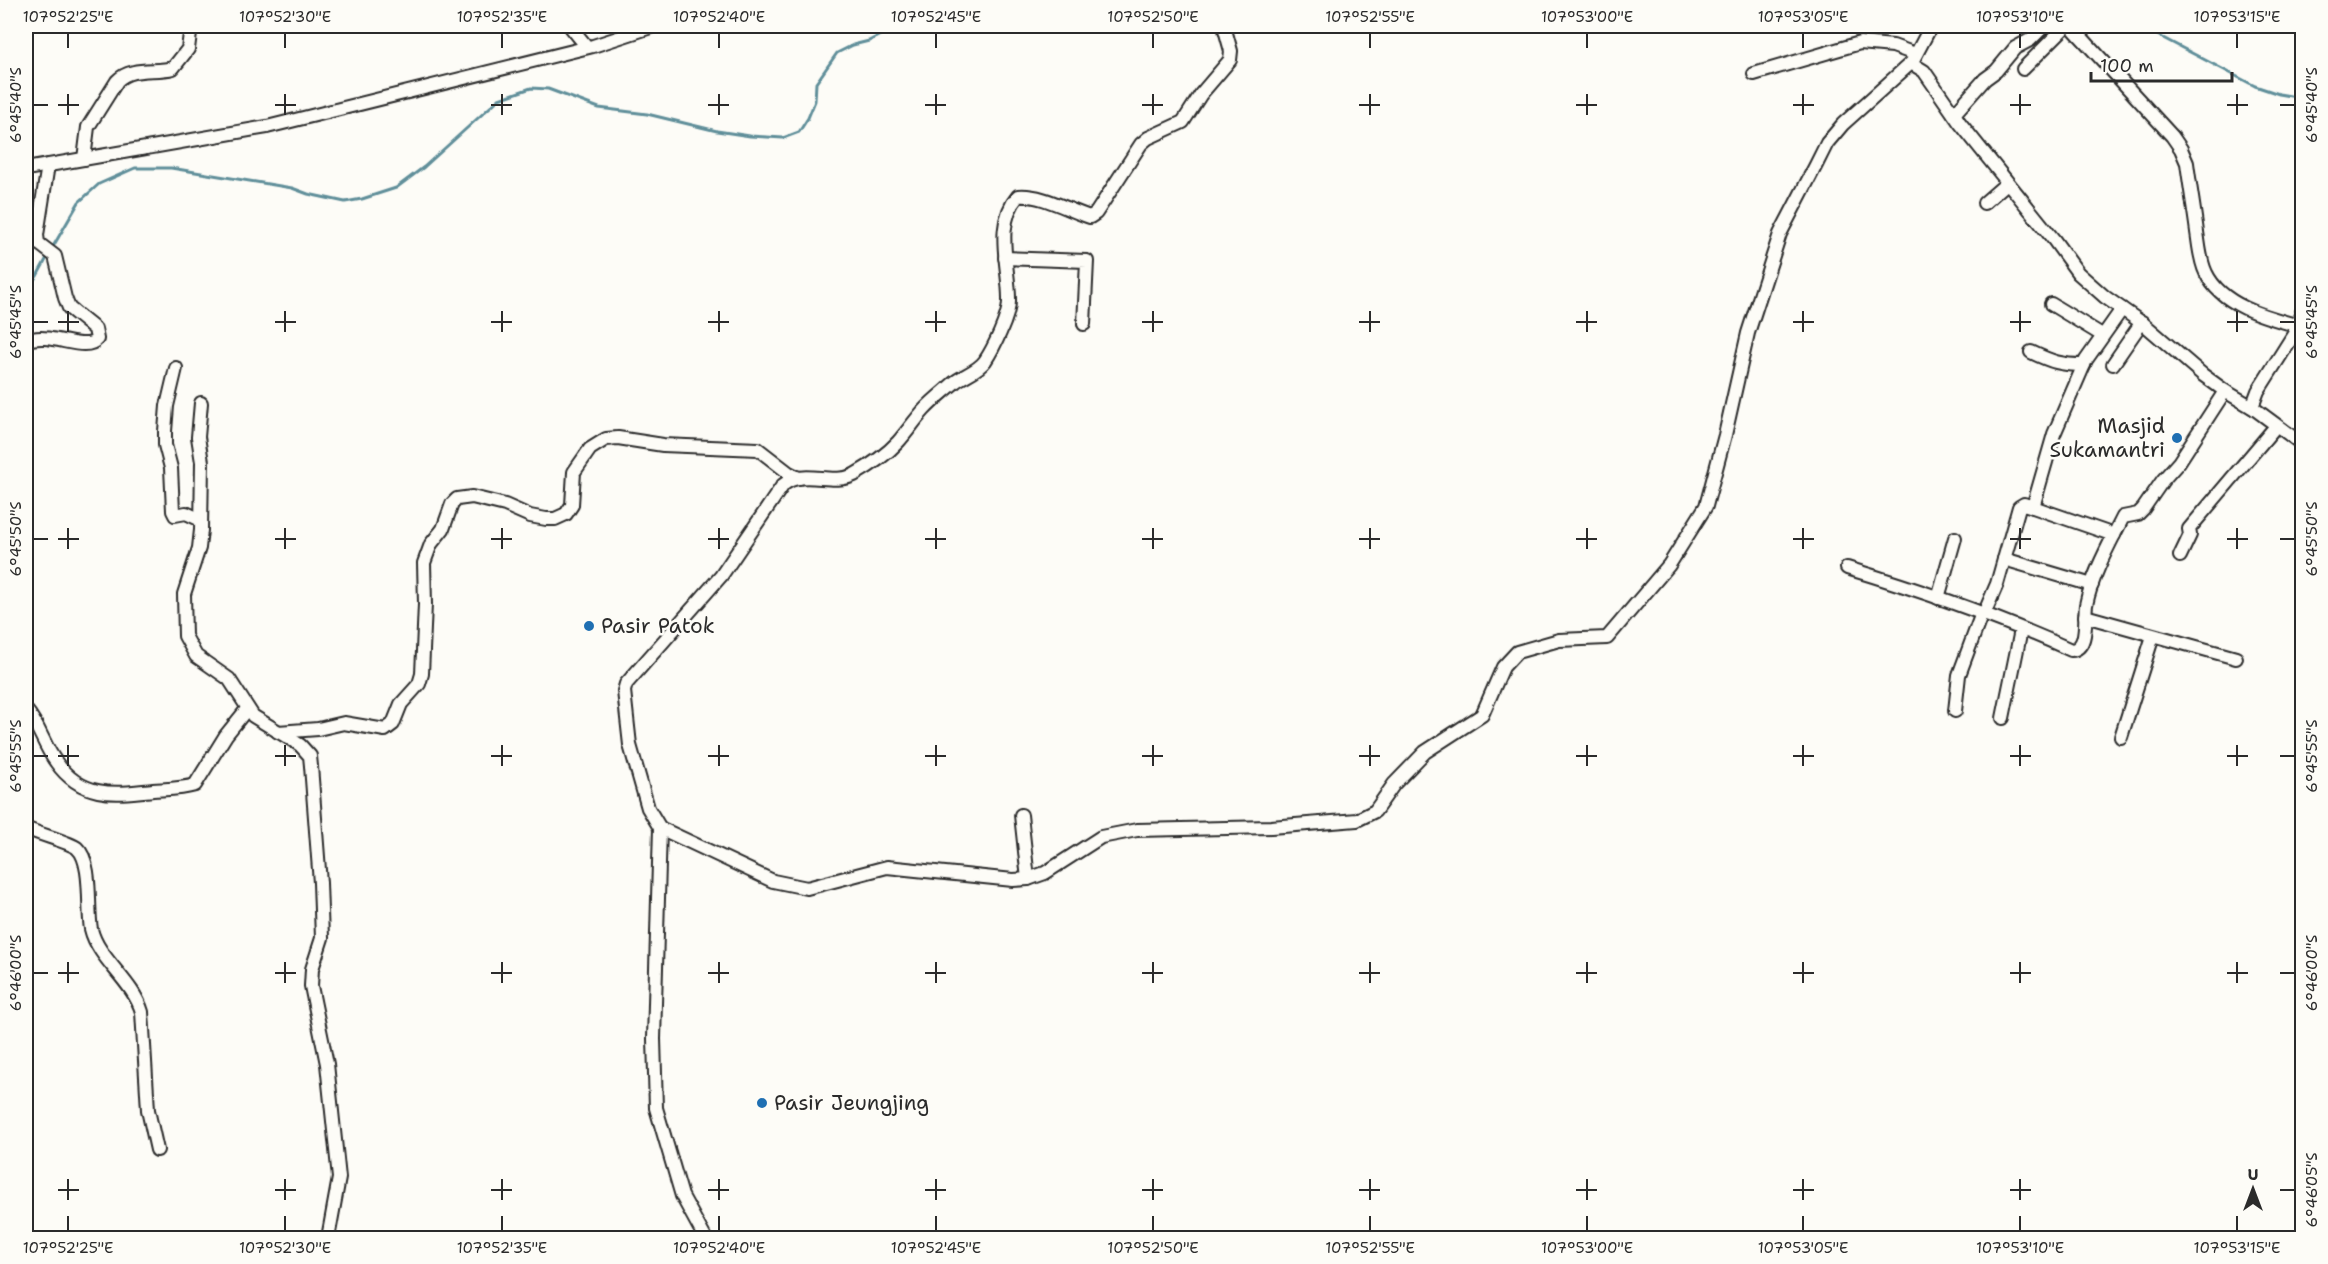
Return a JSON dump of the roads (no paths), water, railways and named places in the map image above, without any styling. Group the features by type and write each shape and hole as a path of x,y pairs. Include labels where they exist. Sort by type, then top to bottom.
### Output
{"street":[{"path":"84,159 88,127 121,76 132,72 173,68 189,46 191,26"},
{"path":"570,26 587,47"},
{"path":"26,169 267,127 587,47 654,26"},
{"path":"705,1239 682,1196 656,1108 654,1039 660,828 648,808 630,745 624,691 626,684 721,576 783,485 790,479 853,476 897,444 924,410 959,379 984,364 995,343 1009,303 1005,258 1006,220 1012,203 1018,196 1037,198 1071,208 1090,217 1100,208 1141,144 1148,138 1183,122 1201,94 1230,60 1231,51 1224,26"},
{"path":"660,828 773,881 807,888 887,867 1013,880 1028,879 1045,873 1101,837 1137,830 1271,827 1357,820 1375,811 1394,784 1425,752 1482,715 1503,667 1517,652 1559,640 1607,638 1669,565 1706,506 1748,333 1780,234 1827,143 1843,124 1913,59 1931,26"},
{"path":"1954,114 2015,48 2030,40 2044,26"},
{"path":"2023,69 2066,26"},
{"path":"2071,26 2130,87 2181,149 2187,163 2205,273 2216,287 2233,301 2297,332"},
{"path":"1754,74 1860,43 1893,46 1913,59 2078,273 2122,309 2142,322 2203,375 2302,444"},
{"path":"26,341 45,336 86,345 94,343 97,339 95,329 69,308 55,256 38,243 48,165"},
{"path":"1984,203 2007,183"},
{"path":"1005,258 1087,261 1084,324"},
{"path":"2050,304 2102,335"},
{"path":"2033,507 2054,434 2084,365 2102,335 2122,309"},
{"path":"2252,407 2258,391 2297,332 2302,312"},
{"path":"2113,364 2142,322"},
{"path":"2031,352 2047,362 2065,366 2084,365"},
{"path":"176,368 167,406 165,432 165,445 171,468 174,514 186,513 201,520"},
{"path":"1847,568 1983,614 2071,650 2077,650 2085,630 2085,616 2092,585 2122,518 2138,514 2143,509 2156,489 2179,462 2225,391"},
{"path":"201,403 198,437 202,462 201,520 199,548 184,594 185,636 196,656 229,679 247,710 260,722 300,745 310,756 322,938 312,969 311,986 325,1054 339,1178 328,1239"},
{"path":"2180,556 2190,535 2189,529 2276,426"},
{"path":"278,732 318,729 344,723 380,730 393,724 401,704 421,679 425,604 424,563 431,544 443,528 452,504 457,499 472,497 505,505 530,516 555,519 571,508 573,502 572,477 586,454 599,442 618,438 663,445 758,449 789,473 800,478"},
{"path":"1955,711 1957,681 1997,584 2019,507 2024,504 2114,535"},
{"path":"1938,598 1955,538"},
{"path":"2004,558 2092,585"},
{"path":"2085,616 2236,658"},
{"path":"2002,718 2021,630"},
{"path":"2121,737 2153,636"},
{"path":"26,710 57,764 76,782 89,788 115,794 195,785 226,735 247,710"},
{"path":"1021,815 1028,879"},
{"path":"26,828 78,849 85,860 92,931 100,948 137,998 142,1012 148,1110 157,1150"}],"waterway":[{"path":"51,250 79,202 99,184 135,168 171,168 292,188 345,202 396,188 424,167 499,99 531,88 548,89 599,108 647,114 717,131 783,138 799,132 808,118 815,101 816,83 837,53 853,45 869,41 897,26"},
{"path":"2140,26 2255,86 2279,94 2302,98"},
{"path":"26,289 37,276 48,256"}],"place":[{"name":"Masjid Sukamantri","path":"2177,438"},
{"name":"Pasir Patok","path":"589,626"},
{"name":"Pasir Jeungjing","path":"762,1103"}]}
